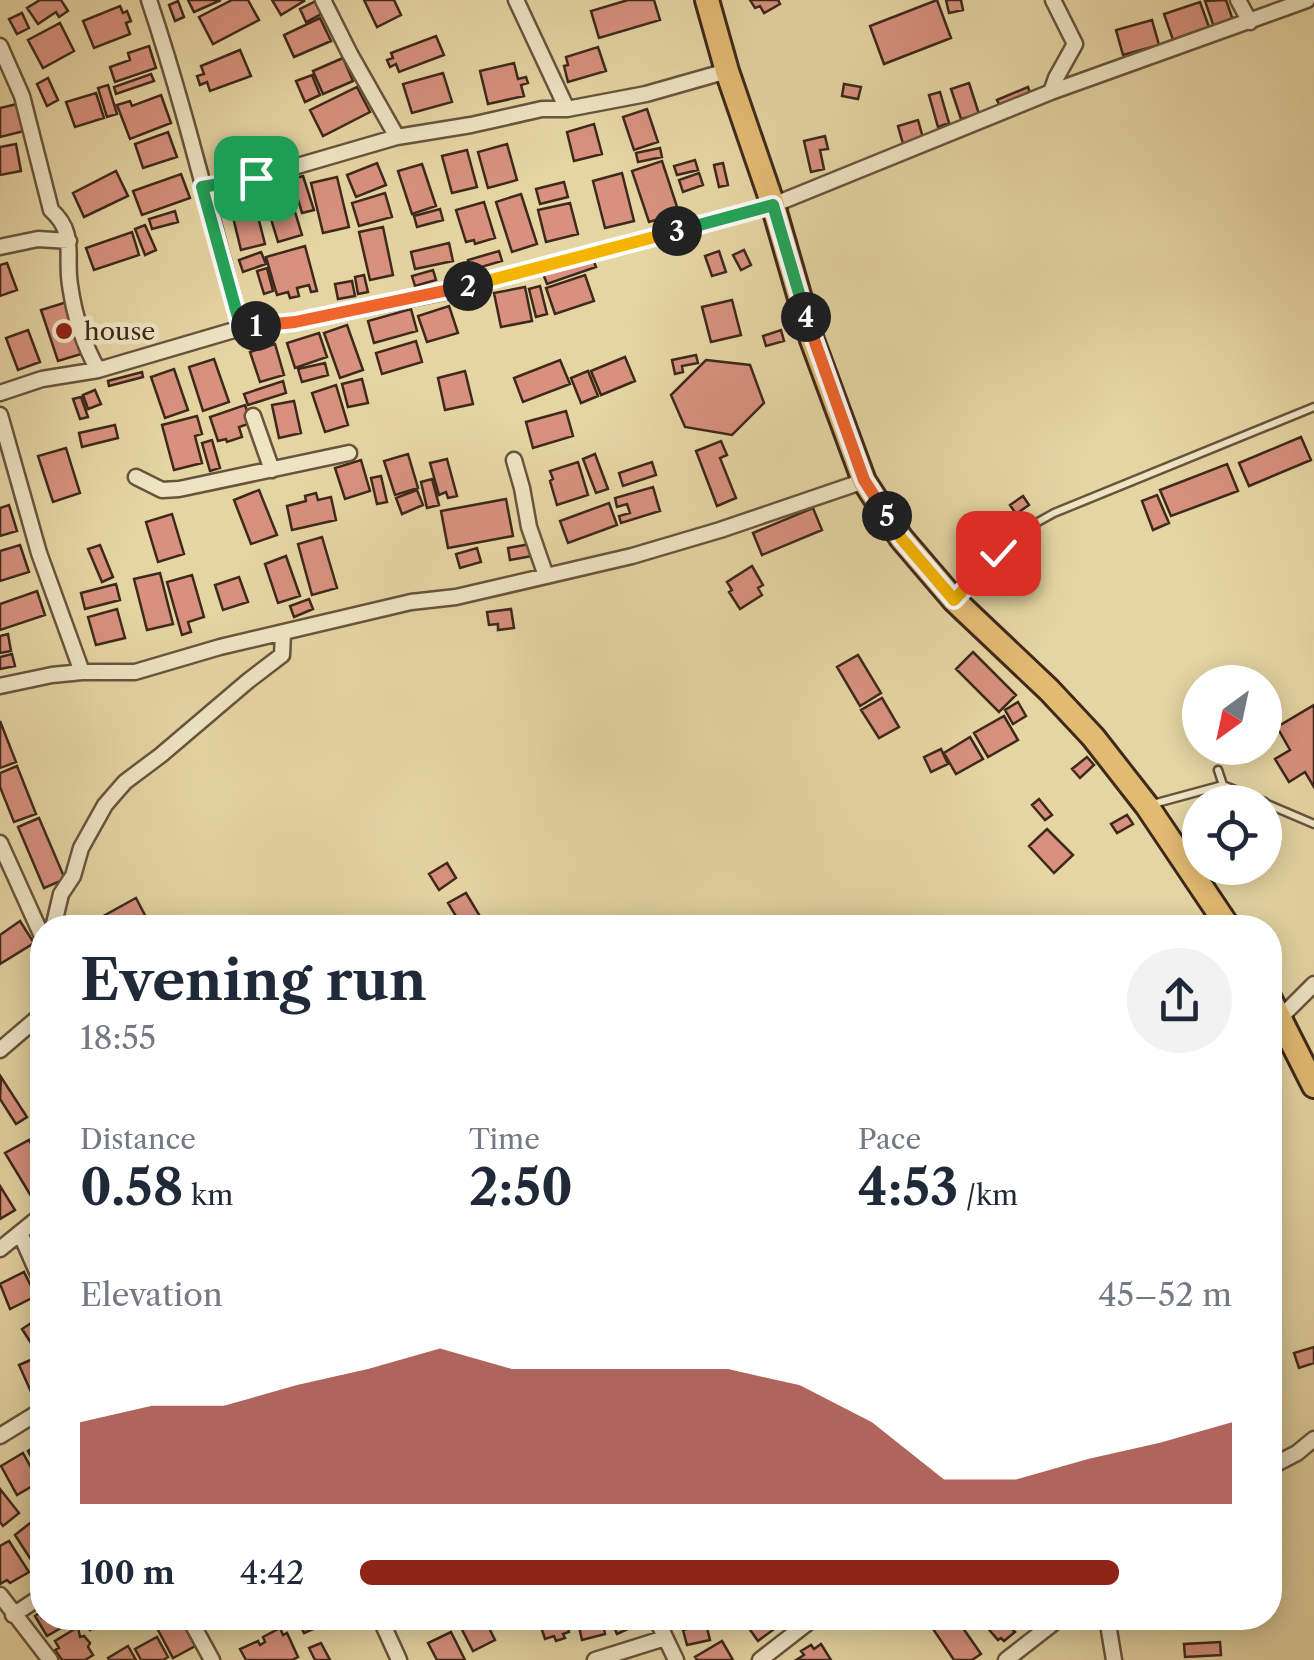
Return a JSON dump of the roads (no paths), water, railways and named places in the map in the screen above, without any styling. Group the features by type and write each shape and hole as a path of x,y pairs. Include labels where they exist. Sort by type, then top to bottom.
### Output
{"main road":[{"path":"707,0 812,340 864,480 901,538 954,600 1049,690 1095,740 1146,806 1219,915"},
{"path":"1282,1022 1314,1086"}],"street":[{"path":"149,0 182,101 241,328"},
{"path":"323,0 396,137"},
{"path":"516,0 567,109"},
{"path":"1051,92 1075,44 1053,0"},
{"path":"1238,0 1250,22"},
{"path":"0,393 42,378 98,370 241,328 295,322 458,289 773,205 1051,92 1307,0"},
{"path":"0,46 22,96 52,210 62,220 70,241 70,284 88,352 98,370"},
{"path":"202,187 256,178 396,137 646,94 727,71"},
{"path":"38,239 62,220"},
{"path":"0,248 38,239 70,241"},
{"path":"0,415 39,553 82,672"},
{"path":"252,416 272,470"},
{"path":"136,476 162,490 179,489 349,452"},
{"path":"514,460 529,527 546,576"},
{"path":"0,686 52,675 135,672 220,647 411,602 456,597 632,556 864,480"},
{"path":"56,915 61,894 73,876 81,848 104,804 282,655 283,633"},
{"path":"0,842 33,915"},
{"path":"1282,1004 1314,984"},
{"path":"0,1050 30,1024"},
{"path":"0,1249 30,1225"},
{"path":"20,1233 30,1256"},
{"path":"0,1436 30,1417"},
{"path":"1282,1461 1314,1439"},
{"path":"0,1594 50,1660"},
{"path":"14,1615 30,1604"},
{"path":"196,1630 212,1660"},
{"path":"385,1630 399,1660"},
{"path":"661,1630 676,1660"},
{"path":"760,1660 799,1630"},
{"path":"1006,1660 1045,1630"},
{"path":"1109,1630 1114,1660"},
{"path":"595,1660 665,1638"}],"lane":[{"path":"954,600 1020,532 1054,514 1314,407"},
{"path":"1146,806 1222,784 1218,770"},
{"path":"1282,810 1314,824"}],"place":[{"name":"house","path":"64,331"}]}
